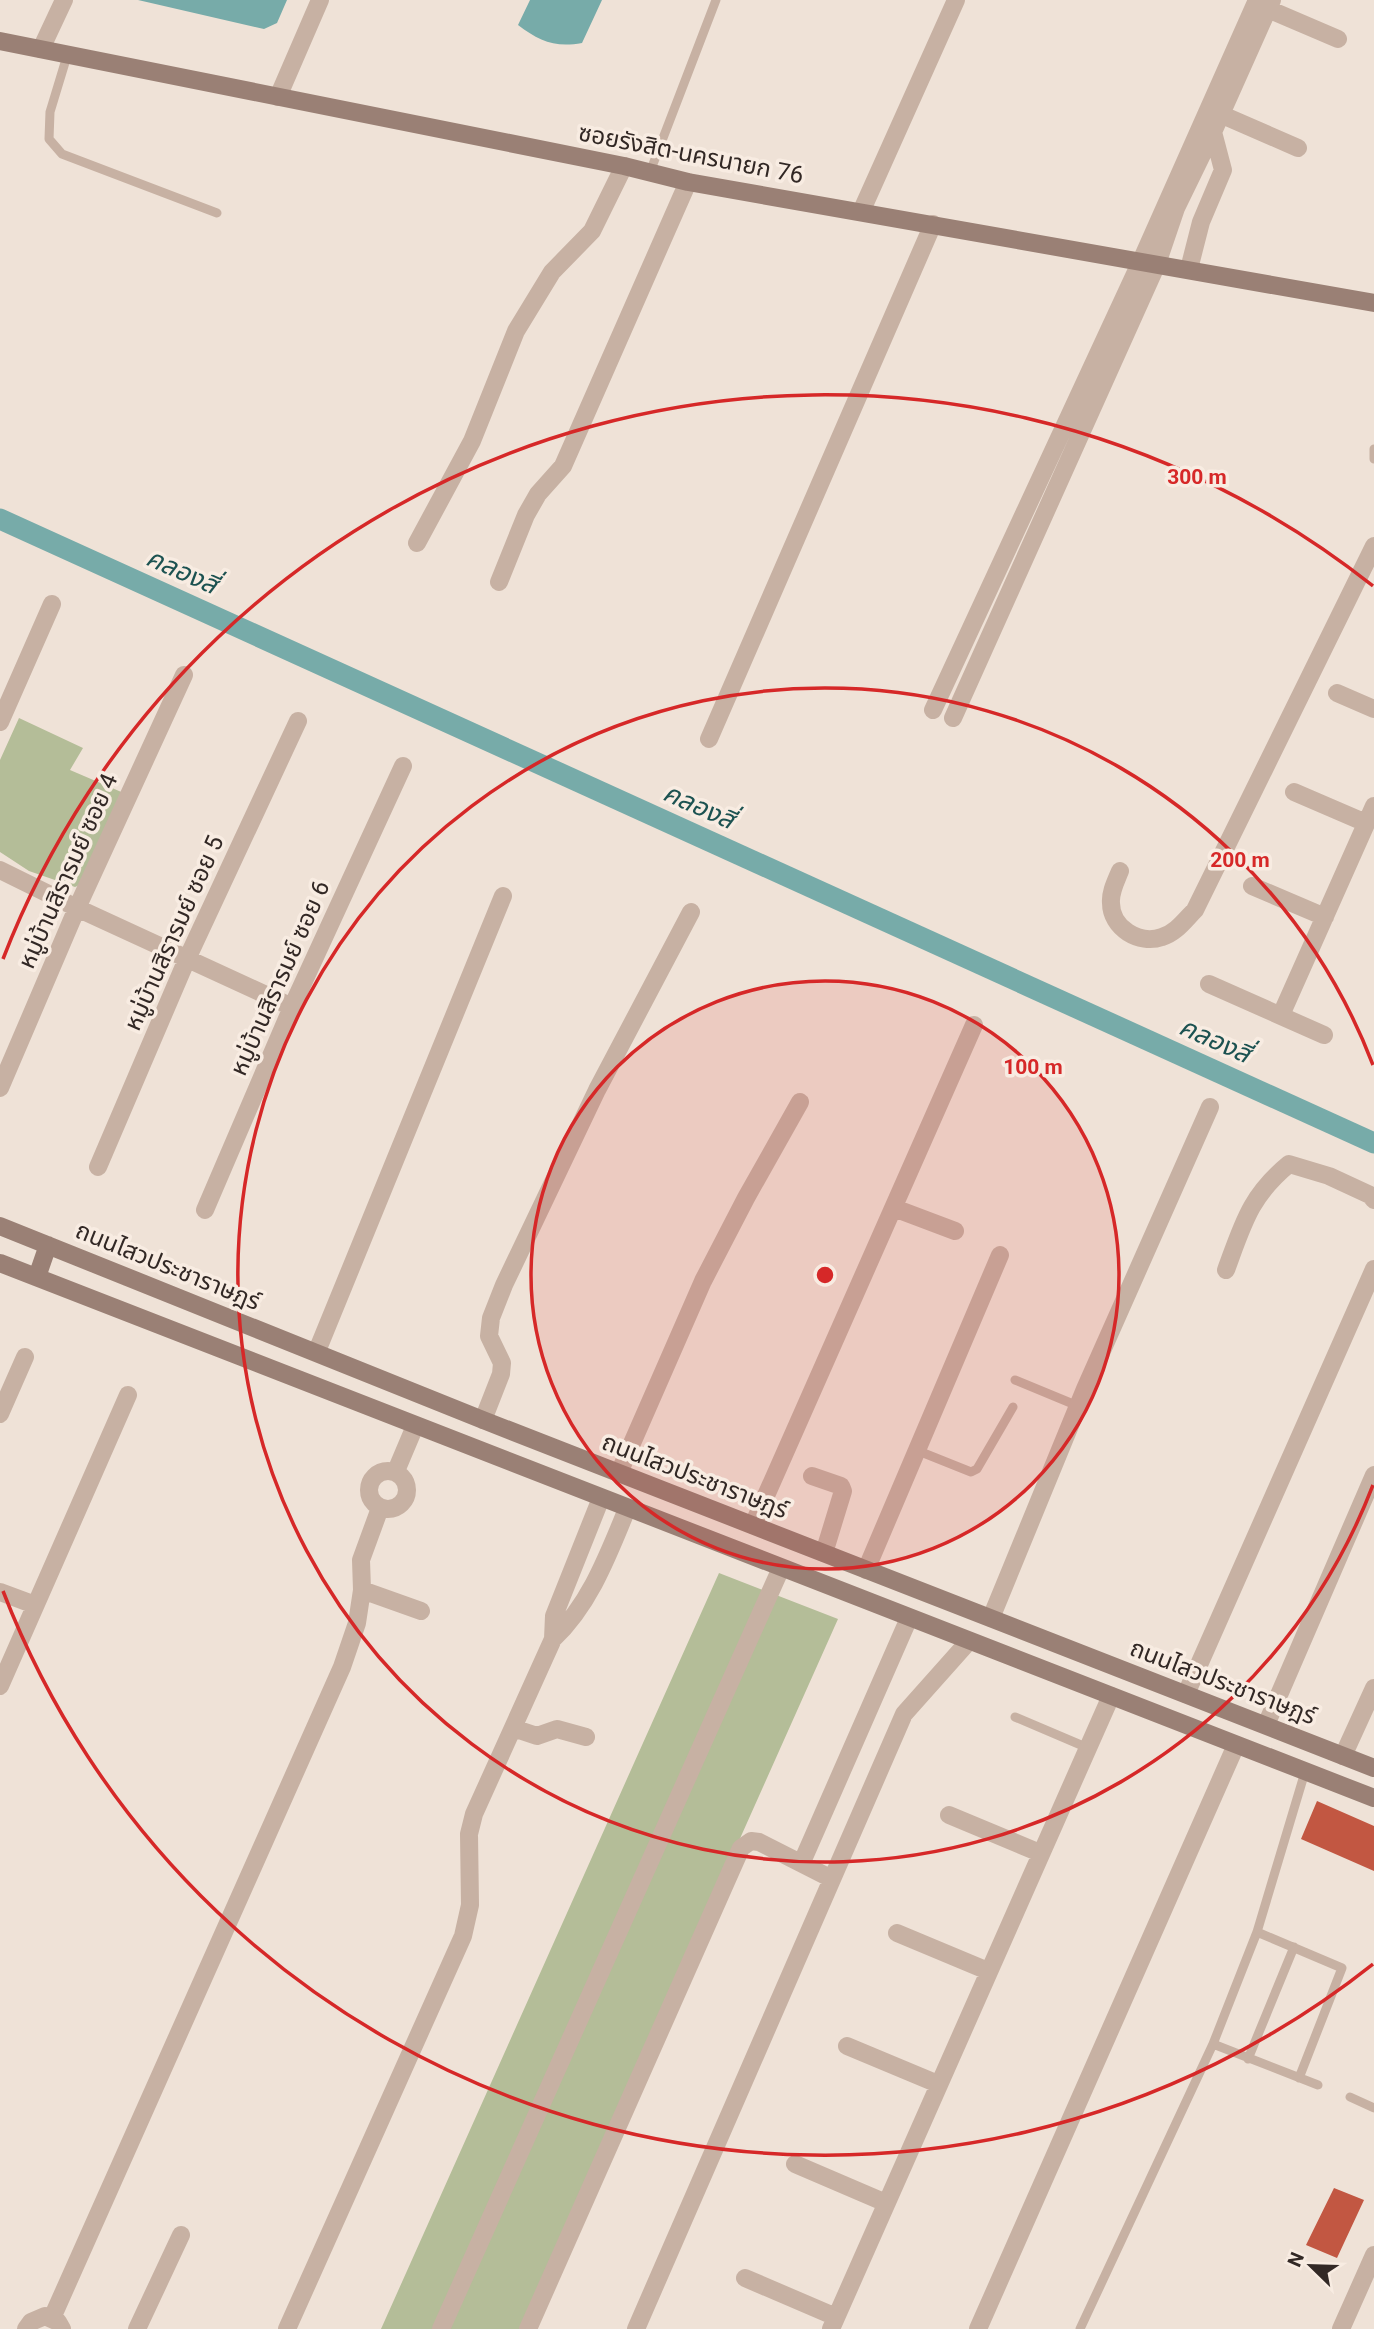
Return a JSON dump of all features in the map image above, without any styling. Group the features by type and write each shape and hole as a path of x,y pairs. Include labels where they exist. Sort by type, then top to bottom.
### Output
{"main road":[{"name":"ซอยรังสิต-นครนายก 76","path":"0,41 624,166 688,182 1374,303"},
{"name":"ถนนไสวประชาราษฎร์","path":"0,1226 483,1420 1374,1768"},
{"path":"37,1277 48,1245"},
{"path":"0,1263 1374,1798"}],"street":[{"path":"41,48 64,0"},
{"path":"278,97 320,0"},
{"path":"861,212 956,0"},
{"path":"1266,3 1338,39"},
{"path":"933,710 1213,132 1266,3"},
{"path":"953,718 1149,262 1266,3"},
{"path":"1220,114 1298,148"},
{"path":"1189,269 1201,222 1223,170 1213,132"},
{"path":"417,542 472,441 516,331 552,272 592,231 624,166"},
{"path":"499,582 526,515 538,494 563,467 688,182"},
{"path":"709,739 933,224"},
{"path":"1120,871 1110,906 1122,927 1135,937 1161,938 1176,931 1195,910 1374,546"},
{"path":"0,722 52,604"},
{"name":"หมู่บ้านสิรารมย์ ซอย 4","path":"0,1088 77,908 184,675"},
{"path":"1338,693 1374,709"},
{"name":"หมู่บ้านสิรารมย์ ซอย 5","path":"98,1167 187,959 298,721"},
{"name":"หมู่บ้านสิรารมย์ ซอย 6","path":"205,1210 292,1007 404,766"},
{"path":"1294,792 1366,823"},
{"path":"1281,1015 1374,806"},
{"path":"0,870 292,1007"},
{"path":"1252,886 1325,917"},
{"path":"317,1352 503,895"},
{"path":"483,1420 501,1374 502,1363 489,1336 491,1318 504,1285 597,1090 691,912"},
{"path":"1209,984 1324,1035"},
{"path":"753,1525 974,1025"},
{"path":"619,1473 703,1281 800,1102"},
{"path":"991,1618 1078,1406 1210,1107"},
{"path":"1226,1270 1250,1208 1265,1183 1289,1164 1329,1176 1374,1199"},
{"path":"894,1208 956,1231"},
{"path":"866,1570 1000,1255"},
{"path":"1186,1694 1374,1269"},
{"path":"0,1413 25,1357"},
{"path":"0,1686 128,1395"},
{"path":"396,1471 415,1426"},
{"path":"396,1471 406,1482 406,1497 396,1508 380,1508 370,1497 370,1482 381,1472 396,1471"},
{"path":"1266,1725 1374,1475"},
{"path":"812,1476 841,1486 843,1491 824,1553"},
{"path":"554,1639 554,1616 601,1498"},
{"path":"26,2329 37,2318 57,2324 342,1667 357,1623 362,1590 360,1560 380,1508"},
{"path":"287,2329 463,1937 470,1905 469,1834 474,1814 554,1639 569,1625 592,1589 627,1509"},
{"path":"441,2329 781,1568"},
{"path":"362,1590 421,1611"},
{"path":"0,1592 35,1605"},
{"path":"802,1862 909,1618"},
{"path":"636,2329 811,1933 876,1773 910,1706 969,1641"},
{"path":"1343,1756 1374,1688"},
{"path":"745,2278 833,2323 1111,1696"},
{"path":"513,1728 537,1736 557,1729 586,1737"},
{"path":"978,2329 1236,1745"},
{"path":"847,1758 876,1773"},
{"path":"949,1815 1040,1853"},
{"path":"527,2329 741,1848 751,1842 759,1842 832,1879"},
{"path":"897,1933 988,1972"},
{"path":"847,2046 938,2084"},
{"path":"795,2164 886,2203"},
{"path":"137,2329 181,2235"},
{"path":"1341,2329 1374,2255"}],"lane":[{"path":"650,172 716,0"},
{"path":"67,56 50,112 49,139 62,154 217,213"},
{"path":"1374,449 1374,459"},
{"path":"1015,1380 1078,1406"},
{"path":"916,1450 971,1472 978,1469 1013,1407"},
{"path":"1014,1717 1088,1748"},
{"path":"1080,2329 1213,2044 1257,1932 1305,1772"},
{"path":"1257,1932 1342,1968 1299,2078"},
{"path":"1248,2059 1294,1947"},
{"path":"1213,2044 1318,2085"},
{"path":"1350,2097 1374,2108"}],"green space":[{"path":"19,718 83,748 70,770 126,794 91,880 75,887 29,871 0,852 0,760"},
{"path":"719,1573 838,1619 521,2329 381,2329"}],"water":[{"path":"138,0 287,0 277,23 264,29"},
{"path":"530,0 602,0 582,43 564,45 540,39 518,25"}],"building":[{"path":"1317,1801 1374,1826 1374,1871 1301,1839"},
{"path":"1334,2188 1364,2200 1337,2258 1306,2245"}],"waterway":[{"name":"คลองสี่","path":"0,519 1374,1143"}]}
